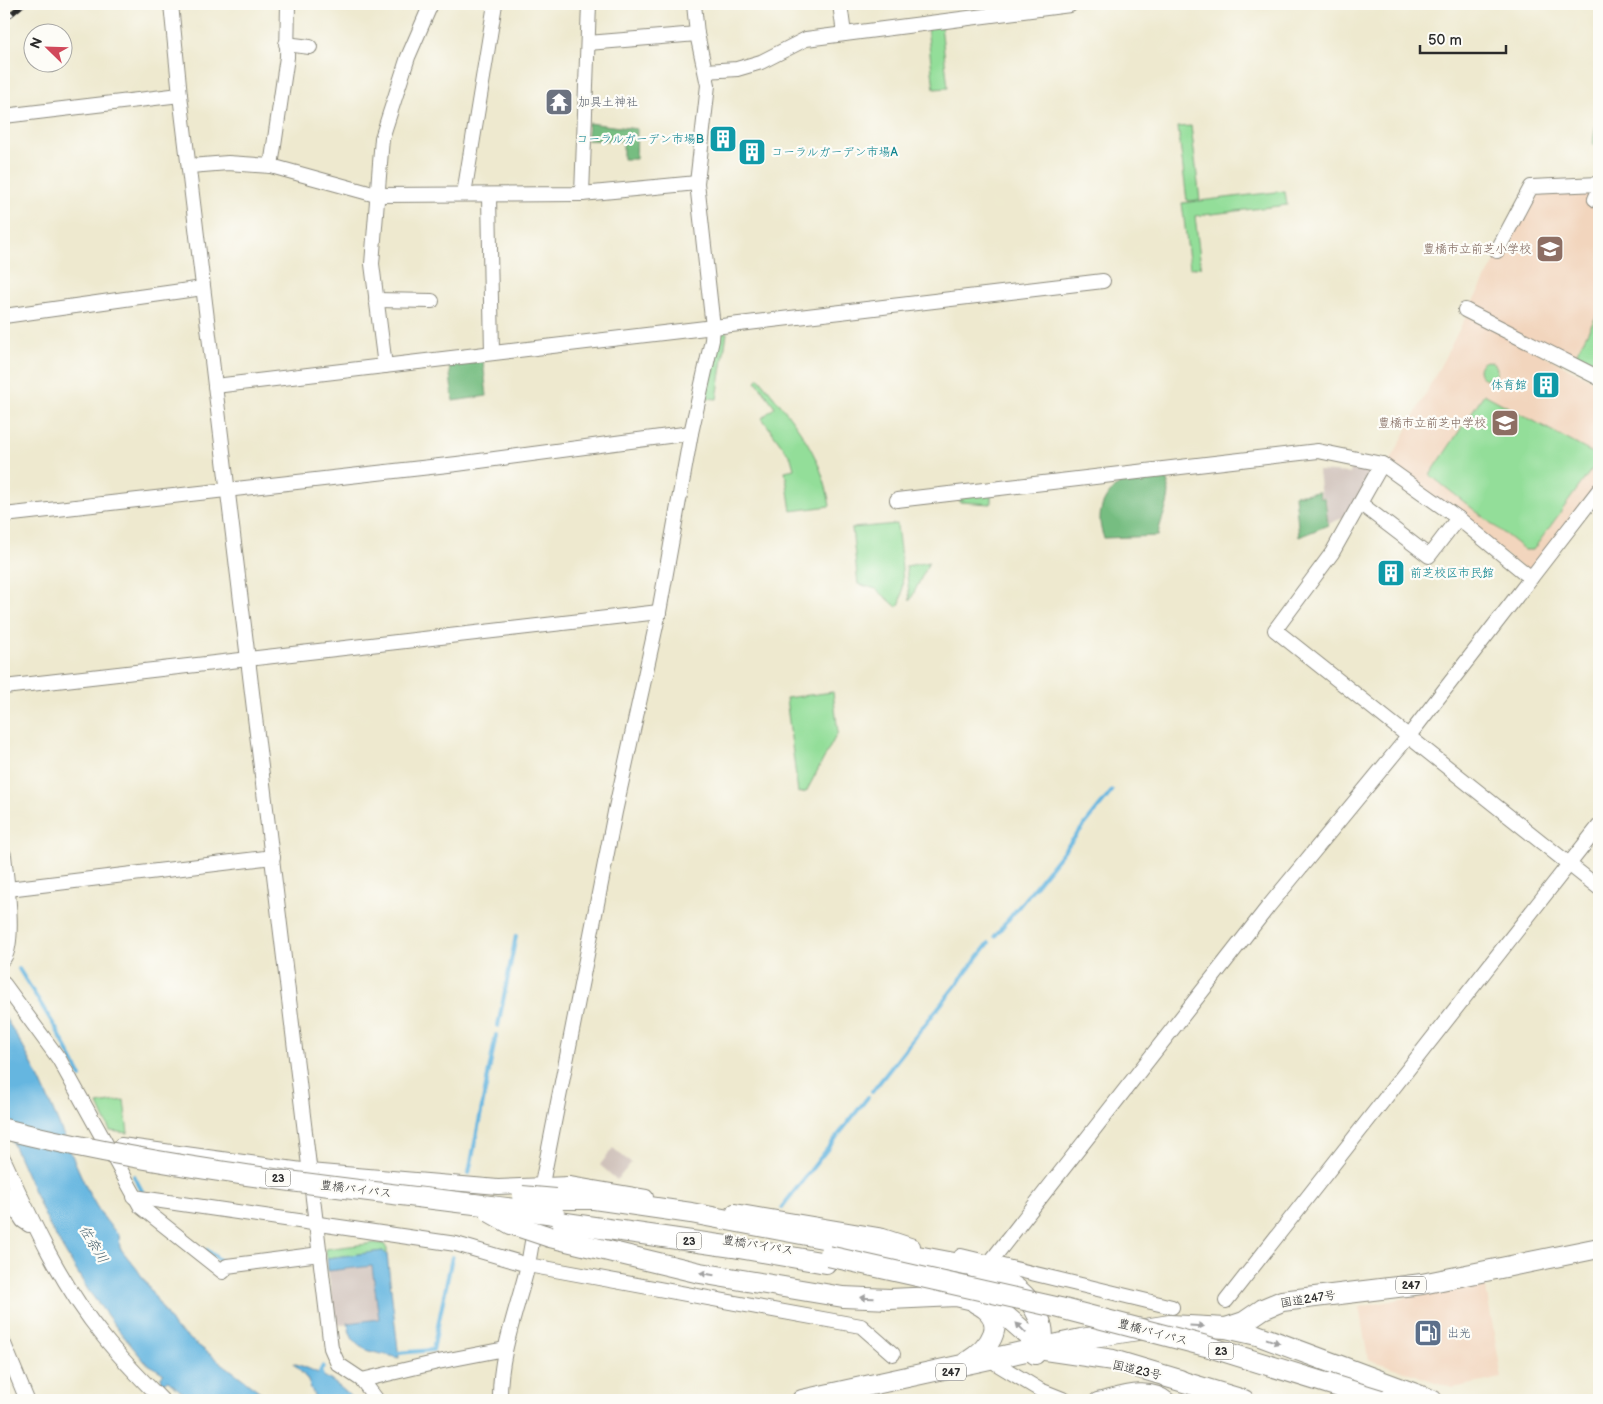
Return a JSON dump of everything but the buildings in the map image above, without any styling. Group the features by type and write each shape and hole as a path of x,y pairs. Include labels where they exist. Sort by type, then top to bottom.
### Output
{"highway":[{"name":"豊橋バイパス","path":"4,1128 101,1151 827,1260 1060,1308 1206,1346 1381,1400"},
{"name":"豊橋バイパス","path":"4,1137 56,1150 185,1172 490,1212 553,1218"},
{"path":"553,1218 594,1199 691,1213 970,1266 1002,1280 1029,1298 1063,1330 1096,1336"},
{"path":"553,1218 700,1273 843,1297 962,1297 999,1310 1011,1318 1033,1353"},
{"name":"国道247号","path":"874,1385 997,1364 1096,1336 1170,1325 1226,1328 1244,1322 1263,1309 1282,1301 1422,1284 1599,1248"},
{"name":"豊橋バイパス","path":"827,1260 1058,1314 1204,1353 1358,1400"},
{"path":"962,1297 984,1308 990,1315 995,1327 991,1341 982,1352 963,1364"},
{"path":"1029,1298 1044,1332 1033,1353"},
{"name":"23","path":"1226,1328 1257,1335 1432,1400"},
{"name":"国道247号","path":"802,1400 963,1364 1033,1353"},
{"name":"国道23号","path":"1033,1353 1052,1358 1092,1361 1180,1380 1244,1400"}],"street":[{"path":"171,4 203,288 229,489 309,1171 332,1348 338,1364 362,1380 377,1400"},
{"path":"271,166 287,57 288,4"},
{"path":"385,366 372,264 382,138 408,57 431,4"},
{"path":"464,194 495,4"},
{"path":"577,4 589,4 582,194"},
{"path":"500,1400 500,1378 505,1349 528,1265 542,1184 615,812 659,612 691,433 712,340 713,327 697,183 708,84 697,34 694,4"},
{"path":"840,4 844,34"},
{"path":"706,71 737,68 761,62 806,39 1070,5"},
{"path":"588,44 697,34"},
{"path":"286,44 310,47"},
{"path":"4,116 180,95"},
{"path":"190,166 228,163 271,166 376,195 464,194 489,196 582,194 697,183"},
{"path":"1497,251 1531,187 1599,184"},
{"path":"1599,190 1595,200 1599,202"},
{"path":"489,196 492,353"},
{"path":"215,386 1103,281"},
{"path":"4,316 203,288"},
{"path":"376,300 432,302"},
{"path":"1465,310 1599,378"},
{"path":"4,515 457,464 691,433"},
{"path":"896,500 1318,451 1382,464 1458,518 1531,578"},
{"path":"1382,464 1332,553 1274,630 1599,888"},
{"path":"991,1261 1268,907 1408,737 1599,490"},
{"path":"1361,504 1429,556 1458,518"},
{"path":"4,688 659,612"},
{"path":"1226,1301 1599,826"},
{"path":"4,855 8,889 9,943 4,958"},
{"path":"8,889 273,857"},
{"path":"4,984 59,1059 134,1197 141,1207 158,1223 223,1272 227,1266 320,1254"},
{"path":"105,1143 309,1171 498,1187 569,1184 883,1236 902,1244 991,1261 1172,1307"},
{"path":"4,1160 35,1229 61,1274 102,1336 162,1400"},
{"path":"4,1192 23,1221 35,1229"},
{"path":"134,1197 456,1244 528,1265 861,1326 893,1354"},
{"path":"4,1344 27,1400"},
{"path":"362,1380 505,1349"},
{"path":"997,1364 1041,1395 1065,1400"},
{"path":"1097,1400 1139,1391 1163,1396 1168,1400"}],"shaded area":[{"name":"豊橋市立前芝小学校","path":"1599,187 1599,375 1469,309 1534,190"},
{"name":"豊橋市立前芝中学校","path":"1467,315 1599,384 1599,484 1532,569 1526,571 1390,462"},
{"path":"1354,461 1378,465 1352,514 1328,524 1326,497 1321,497 1318,471 1350,473"},
{"path":"613,1148 631,1163 617,1180 600,1165"},
{"path":"372,1266 379,1320 335,1325 328,1271"},
{"name":"出光","path":"1485,1283 1502,1378 1453,1388 1368,1359 1359,1307"}],"green space":[{"path":"941,25 948,88 934,89 927,27"},
{"path":"1599,112 1599,143 1593,144 1597,113"},
{"path":"588,123 637,129 636,159 623,159 623,141 587,140"},
{"path":"1191,126 1200,200 1187,201 1178,127"},
{"path":"1285,191 1287,205 1195,216 1201,267 1190,268 1182,203"},
{"path":"1599,311 1599,367 1576,354"},
{"path":"723,328 727,333 717,399 704,398 717,329"},
{"path":"483,361 487,396 453,401 449,365"},
{"path":"1488,361 1496,366 1497,370 1492,378 1488,379 1480,374 1479,370 1484,362"},
{"path":"759,378 794,423 813,452 826,486 830,506 791,511 785,471 794,469 791,458 762,418 775,407 756,381"},
{"path":"1484,394 1596,455 1597,462 1533,550 1525,550 1430,475"},
{"path":"1156,474 1166,478 1169,493 1158,536 1104,538 1100,517 1106,498 1126,479"},
{"path":"991,492 991,504 960,502 959,497"},
{"path":"1319,492 1320,498 1325,498 1328,525 1299,537 1295,495"},
{"path":"897,524 903,581 900,602 897,607 876,589 858,584 852,528"},
{"path":"929,562 910,601 906,566"},
{"path":"833,692 838,732 806,792 798,793 786,698"},
{"path":"124,1100 128,1133 110,1131 98,1104"},
{"path":"375,1243 384,1244 387,1249 387,1255 383,1251 327,1258 325,1249"}],"water":[{"name":"佐奈川","path":"4,1016 33,1065 97,1207 119,1235 120,1248 137,1269 175,1328 271,1400 192,1400 168,1381 162,1383 161,1376 164,1374 145,1362 88,1290 49,1225 4,1124"},
{"path":"383,1251 387,1255 399,1358 366,1350 354,1341 350,1333 348,1323 379,1319 372,1266 328,1271 327,1258"},
{"path":"293,1363 311,1369 326,1377 354,1400 316,1400 307,1379"}],"waterway":[{"path":"995,936 1112,791"},
{"path":"498,1026 516,936"},
{"path":"872,1092 989,943"},
{"path":"19,969 57,1030 81,1077"},
{"path":"469,1173 496,1035"},
{"path":"782,1207 868,1097"},
{"path":"134,1176 142,1191"},
{"path":"207,1250 221,1261"},
{"path":"397,1353 433,1350 452,1257"},
{"path":"322,1375 320,1372 323,1366"}],"railway":[{"path":"4,9 10,4"},
{"path":"4,20 23,4"}],"place":[{"name":"加具土神社","path":"559,102"},
{"name":"コーラルガーデン市場B","path":"723,139"},
{"name":"コーラルガーデン市場A","path":"752,152"},
{"name":"豊橋市立前芝小学校","path":"1550,249"},
{"name":"体育館","path":"1546,385"},
{"name":"豊橋市立前芝中学校","path":"1505,423"},
{"name":"前芝校区市民館","path":"1391,573"},
{"name":"出光","path":"1428,1333"}]}
